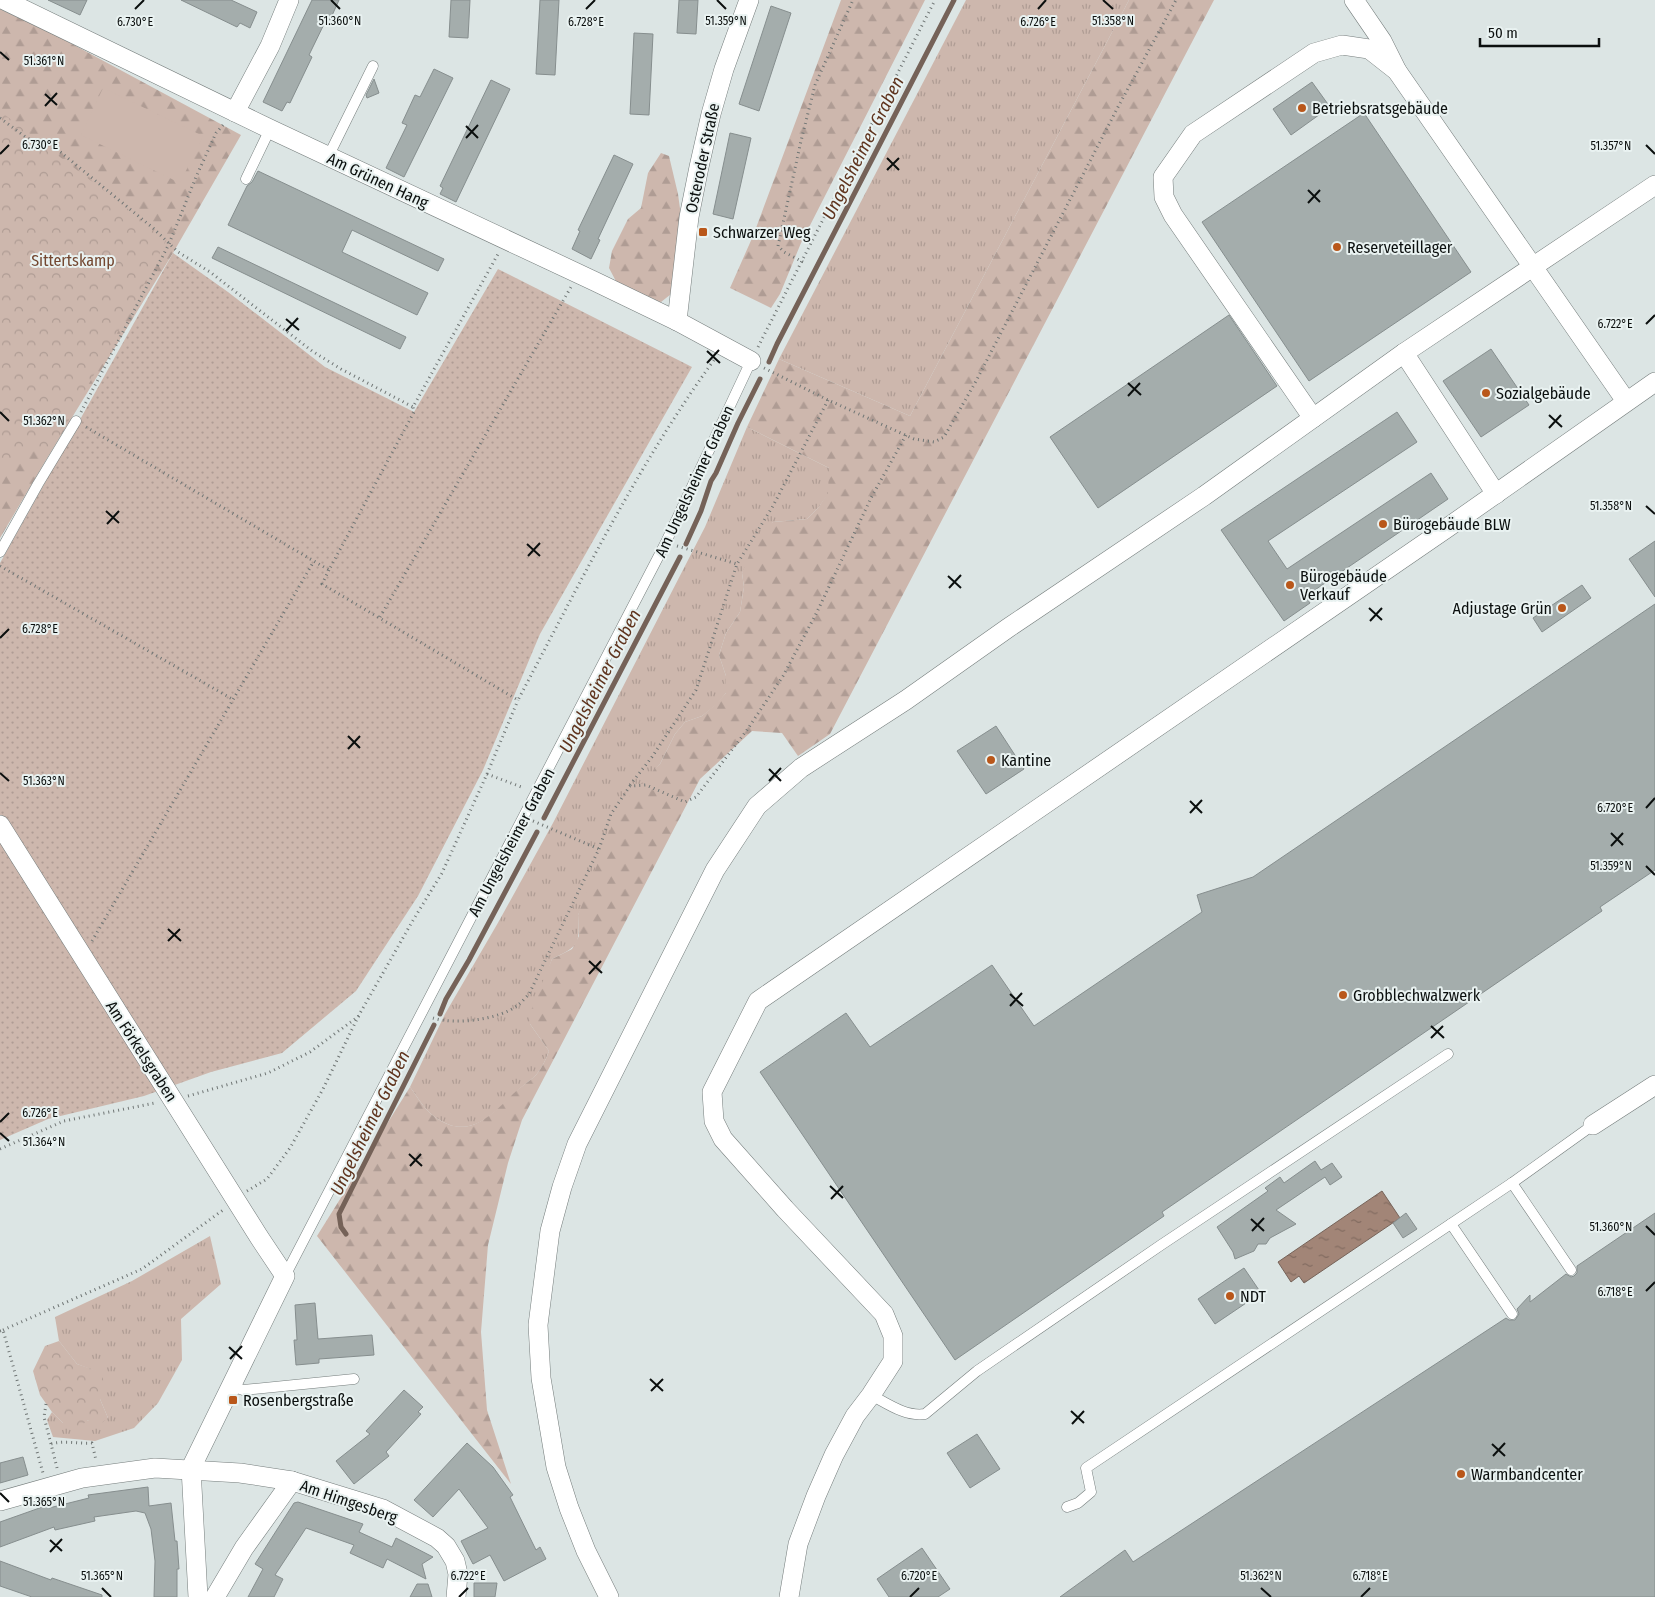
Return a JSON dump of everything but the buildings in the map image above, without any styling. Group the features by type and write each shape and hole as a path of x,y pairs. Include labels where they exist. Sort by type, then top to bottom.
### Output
{"street":[{"name":"Am Grünen Hang","path":"4,0 328,157 677,321 751,361"},
{"path":"235,112 270,46 289,0"},
{"name":"Osteroder Straße","path":"677,321 689,217 711,114 724,69 750,0"},
{"path":"1354,0 1382,41 1397,71 1626,402"},
{"path":"1313,418 1173,215 1164,197 1164,177 1193,134 1314,53 1342,45 1369,49 1397,71"},
{"path":"609,1597 586,1551 569,1508 556,1467 548,1429 541,1378 538,1325 550,1231 562,1187 577,1144 715,870 757,806 801,768 906,700 1008,628 1204,496 1404,353 1655,185"},
{"path":"1404,353 1496,494"},
{"path":"788,1597 798,1544 816,1496 834,1455 856,1416 872,1395 893,1361 893,1336 884,1314 785,1209 723,1139 714,1121 712,1092 758,1001 1496,494 1655,382"},
{"name":"Am Förkelsgraben","path":"0,825 82,958 285,1276"},
{"path":"1593,1125 1655,1084"},
{"name":"Am Ungelsheimer Graben","path":"191,1468 285,1276"},
{"name":"Am Himgesberg","path":"0,1501 55,1485 99,1475 155,1468 191,1468 292,1481 383,1509 437,1538 446,1546 455,1561 458,1574 456,1597"},
{"path":"191,1468 198,1597"},
{"path":"215,1597 244,1548 292,1481"}],"lane":[{"path":"328,157 373,66"},
{"path":"246,179 270,129"},
{"name":"Am Ungelsheimer Graben","path":"285,1276 301,1249 666,542 751,361"},
{"path":"0,552 76,421"},
{"path":"872,1395 909,1414 925,1414 977,1371 1448,1054"},
{"path":"1067,1507 1078,1503 1090,1492 1086,1468 1512,1183 1593,1125"},
{"path":"1512,1183 1571,1270"},
{"path":"1451,1224 1512,1314"},
{"path":"231,1386 243,1390 354,1379"}],"path":[{"path":"802,262 784,252 778,246 815,85 853,0"},
{"path":"935,0 751,361 828,400 914,439 934,442 944,437 974,384 1118,107 1176,0"},
{"path":"235,112 216,133 169,244 76,421 329,570"},
{"path":"0,118 27,138 58,150 153,228 178,252 210,272 312,351 341,369 413,407"},
{"path":"506,239 413,407 414,412 322,584 518,700"},
{"path":"380,618 579,274"},
{"path":"55,1485 1,1330 142,1269 242,1194 267,1179 290,1148 323,1089 360,1016 412,922 442,873 518,700 614,520 690,393 724,346"},
{"path":"421,1014 440,1020 465,1021 498,1016 518,1005 529,994 599,849 611,814 652,758 696,690 736,564 773,506 828,400"},
{"path":"630,786 646,784 685,802 696,797 747,730 783,676 817,612 871,498 906,435"},
{"path":"666,542 736,564"},
{"path":"82,958 314,561"},
{"path":"0,566 234,700"},
{"path":"487,774 537,793"},
{"path":"524,817 599,849"},
{"path":"0,1149 64,1121 173,1100 268,1074 310,1052 360,1016"},
{"path":"46,1404 44,1417 51,1444 55,1485"},
{"path":"51,1444 61,1441 75,1444 92,1443 99,1475"}],"green space":[{"path":"841,0 925,0 801,243 780,294 771,308 730,288 753,236"},
{"path":"966,0 1129,0 910,416 779,359"},
{"path":"1129,0 1214,0 830,734 798,756 782,733 752,731 700,779 522,1120 508,1163 488,1245 481,1332 487,1410 511,1484 317,1236 410,1087 431,1114 443,1122 465,1127 485,1119 494,1112 536,1075 544,1063 549,1051 530,1024 530,1013 552,959 572,949 579,936 578,915 617,812 631,794 660,764 675,734 685,722 702,716 726,693 726,676 719,655 726,633 740,612 744,587 742,573 755,541 773,522 807,519 818,508 828,493 829,468 747,427 779,359 910,416"},
{"path":"0,9 61,38 241,135 173,253 0,538"},
{"path":"103,88 203,136 180,183 81,135"},
{"name":"Sittertskamp","path":"0,111 167,239 138,296 49,455 31,444 17,457 15,462 0,466"},
{"path":"661,153 669,156 678,194 682,223 675,291 661,302 644,300 619,287 609,268 612,251 628,219 641,208 648,173"},
{"path":"173,253 228,292 325,367 414,412 498,269 692,367 540,634 483,770 418,896 356,991 282,1053 211,1072 144,1096 48,1119 0,1140 0,563"},
{"path":"747,427 829,468 829,493 807,519 773,522 742,573 744,587 740,612 726,633 719,655 726,676 726,693 717,704 702,716 685,722 675,734 660,764 648,778 578,915 579,933 576,943 568,951 552,959 530,1024 549,1051 540,1069 533,1078 485,1119 465,1127 443,1122 428,1111 410,1087 445,1014 553,823 705,527"},
{"path":"210,1236 221,1284 181,1319 182,1360 158,1403 134,1428 95,1441 53,1437 47,1420 52,1412 63,1423 108,1418 100,1399 101,1373 77,1364 59,1341 55,1317 132,1281"},
{"path":"59,1341 77,1364 101,1372 106,1389 100,1399 108,1418 98,1426 88,1420 78,1428 63,1423 52,1412 40,1395 33,1371 45,1346"}],"water":[{"path":"1382,1191 1400,1218 1304,1283 1299,1276 1291,1282 1278,1262"}],"waterway":[{"name":"Ungelsheimer Graben","path":"769,362 954,0"},
{"name":"Ungelsheimer Graben","path":"686,544 701,511 711,481 760,379"},
{"name":"Ungelsheimer Graben","path":"544,818 680,557"},
{"name":"Ungelsheimer Graben","path":"440,1014 446,999 469,960 537,832"},
{"name":"Ungelsheimer Graben","path":"346,1234 341,1227 339,1214 434,1025"}],"place":[{"name":"Betriebsratsgebäude","path":"1302,108"},
{"name":"Schwarzer Weg","path":"703,232"},
{"name":"Reserveteillager","path":"1337,247"},
{"name":"Sozialgebäude","path":"1486,393"},
{"name":"Bürogebäude BLW","path":"1383,524"},
{"name":"Bürogebäude Verkauf","path":"1290,585"},
{"name":"Adjustage Grün","path":"1562,608"},
{"name":"Kantine","path":"991,760"},
{"name":"Grobblechwalzwerk","path":"1343,995"},
{"name":"NDT","path":"1230,1296"},
{"name":"Rosenbergstraße","path":"233,1400"},
{"name":"Warmbandcenter","path":"1461,1474"}]}
